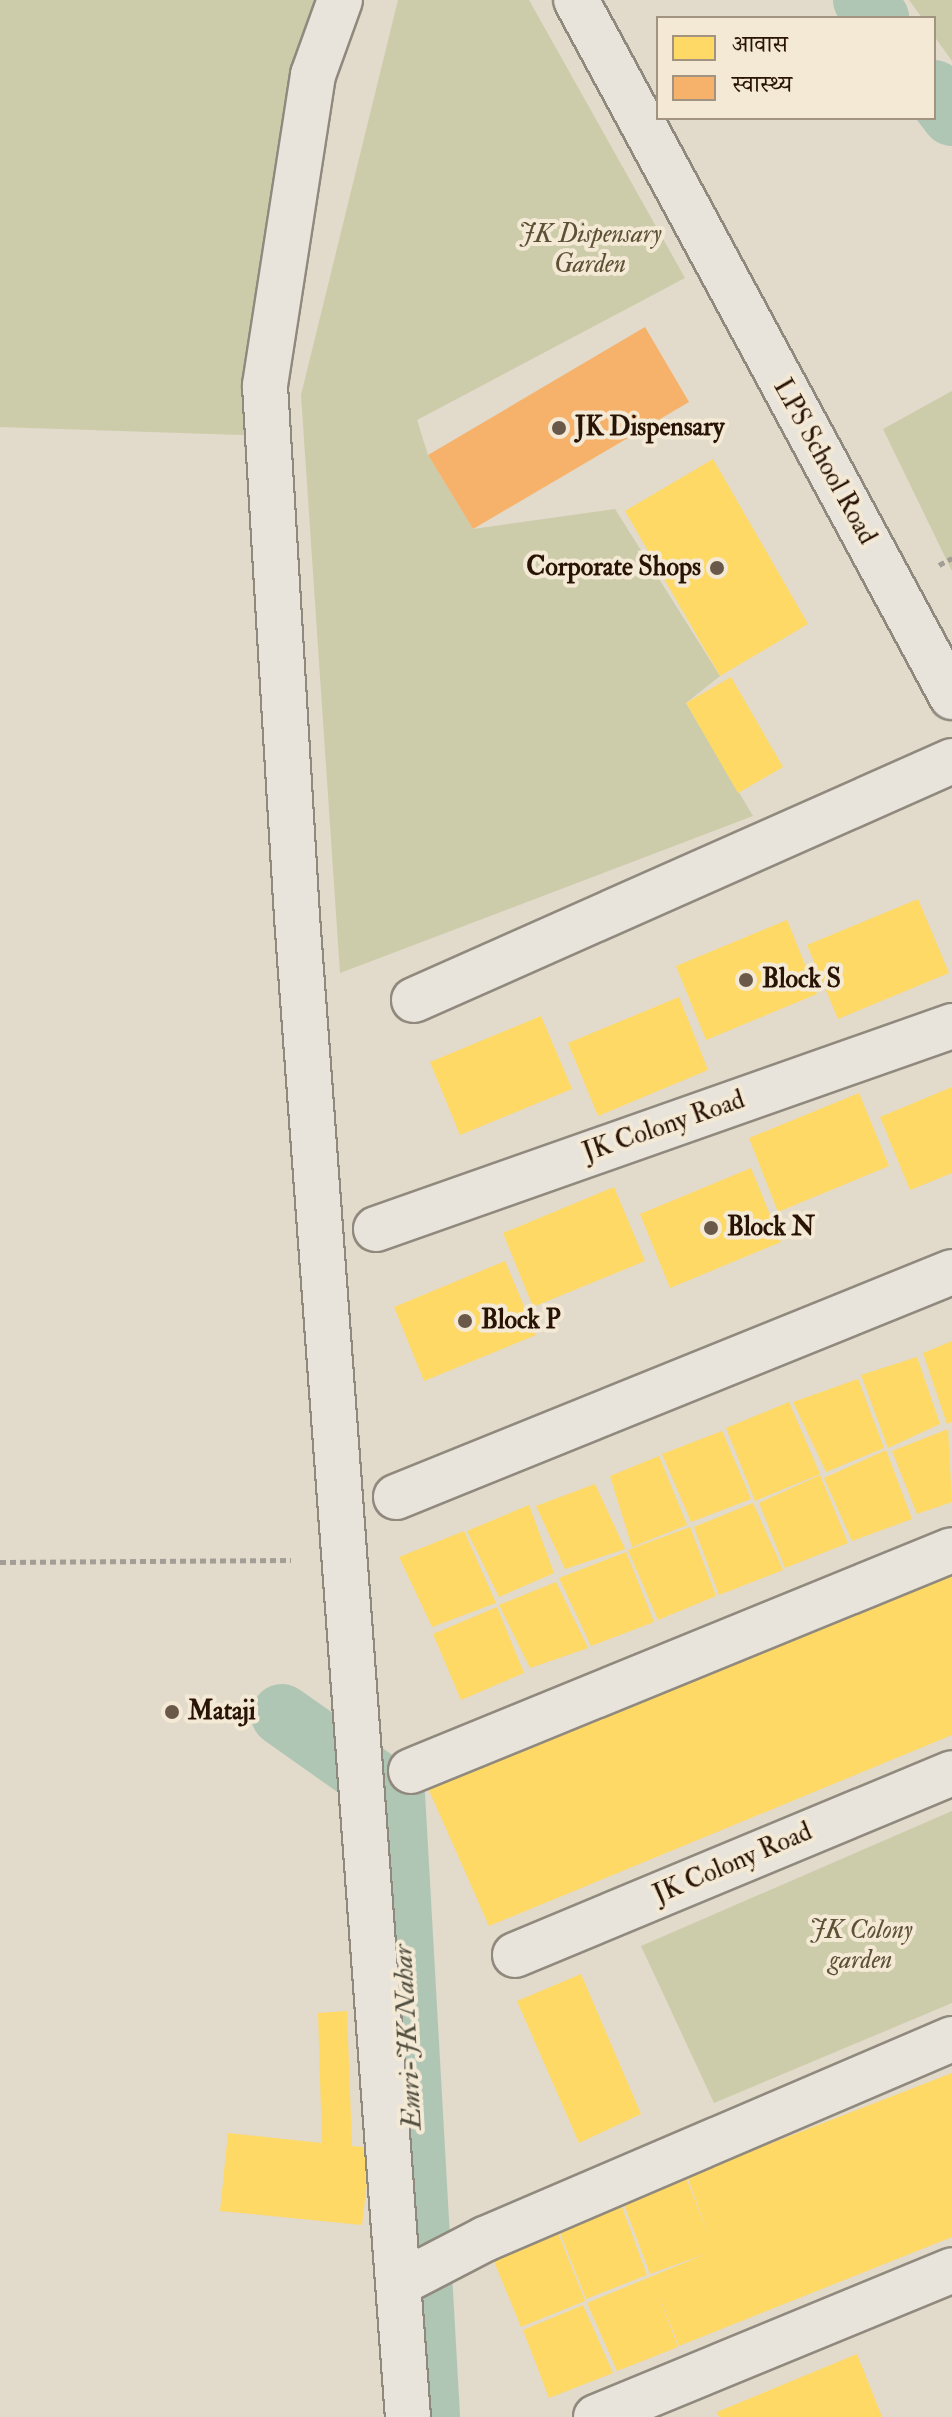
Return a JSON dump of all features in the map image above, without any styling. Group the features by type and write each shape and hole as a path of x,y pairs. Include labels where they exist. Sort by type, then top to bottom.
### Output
{"street":[{"path":"340,0 313,75 265,386 298,933 408,2417"},
{"name":"LPS School Road","path":"576,0 695,228 952,697"},
{"path":"414,1000 952,761"},
{"name":"JK Colony Road","path":"376,1229 952,1026"},
{"path":"396,1497 952,1272"},
{"path":"411,1771 952,1550"},
{"name":"JK Colony Road","path":"515,1955 952,1773"},
{"path":"400,2283 485,2239 952,2039"},
{"path":"596,2417 652,2406 952,2270"}],"path":[{"path":"0,1562 345,1559"}],"green space":[{"path":"0,0 340,0 268,436 0,427"},
{"name":"JK Dispensary Garden","path":"398,0 529,0 685,278 417,420 428,455 473,529 615,509 720,676 686,703 753,816 340,973 301,395"},
{"path":"909,0 952,0 952,61 936,39 936,16 921,16"},
{"path":"952,391 952,571 883,429"},
{"name":"JK Colony garden","path":"952,1811 952,2003 714,2103 641,1946"}],"building: आवास":[{"name":"Corporate Shops","path":"713,459 808,624 720,676 625,511"},
{"path":"731,677 783,767 738,793 686,703"},
{"path":"918,899 949,973 838,1019 807,945"},
{"name":"Block S","path":"787,920 817,994 706,1040 676,966"},
{"path":"679,997 708,1070 598,1116 568,1043"},
{"path":"541,1016 572,1089 460,1135 430,1062"},
{"path":"952,1087 952,1173 910,1190 880,1117"},
{"path":"859,1093 889,1166 778,1212 749,1138"},
{"name":"Block N","path":"751,1168 781,1242 670,1288 640,1214"},
{"path":"614,1187 645,1261 533,1307 503,1233"},
{"name":"Block P","path":"505,1261 536,1335 424,1381 394,1307"},
{"path":"952,1341 952,1422 947,1424 923,1353"},
{"path":"917,1357 940,1424 888,1448 861,1375"},
{"path":"858,1379 884,1448 826,1472 793,1402"},
{"path":"789,1402 820,1474 755,1501 726,1428"},
{"path":"948,1429 952,1502 917,1514 892,1451"},
{"path":"722,1431 751,1499 691,1522 662,1454"},
{"path":"886,1450 912,1519 852,1541 824,1478"},
{"path":"659,1456 687,1525 632,1547 610,1476"},
{"path":"820,1475 848,1543 785,1568 759,1503"},
{"path":"595,1484 625,1549 565,1569 536,1506"},
{"path":"753,1503 783,1570 719,1595 694,1527"},
{"path":"529,1505 554,1573 499,1597 467,1531"},
{"path":"690,1527 716,1596 658,1620 628,1550"},
{"path":"464,1531 496,1603 432,1627 399,1557"},
{"path":"626,1552 654,1622 591,1646 559,1578"},
{"path":"952,1573 952,1735 489,1926 424,1779"},
{"path":"556,1582 588,1648 530,1668 499,1605"},
{"path":"497,1607 524,1673 461,1700 433,1634"},
{"path":"581,1974 641,2114 579,2143 517,2001"},
{"path":"347,2011 352,2146 371,2148 362,2225 220,2211 228,2133 322,2143 318,2013"},
{"path":"952,2073 952,2237 679,2346 656,2289 678,2347 617,2371 587,2303 708,2253 650,2274 623,2202 686,2178 709,2236 687,2176"},
{"path":"620,2202 647,2275 586,2299 558,2228"},
{"path":"556,2228 585,2301 521,2327 491,2254"},
{"path":"583,2305 613,2373 549,2398 523,2330"},
{"path":"857,2354 882,2417 719,2417 717,2412"}],"building: स्वास्थ्य":[{"name":"JK Dispensary","path":"645,327 689,402 473,529 428,455"}],"waterway":[{"path":"864,0 876,16"},
{"path":"936,94 952,115"},
{"name":"Emri-JK Nahar","path":"282,1715 394,1794 429,2417"}],"place":[{"name":"JK Dispensary","path":"559,428"},
{"name":"Corporate Shops","path":"717,568"},
{"name":"Block S","path":"746,980"},
{"name":"Block N","path":"711,1228"},
{"name":"Block P","path":"465,1321"},
{"name":"Mataji","path":"172,1712"}]}
